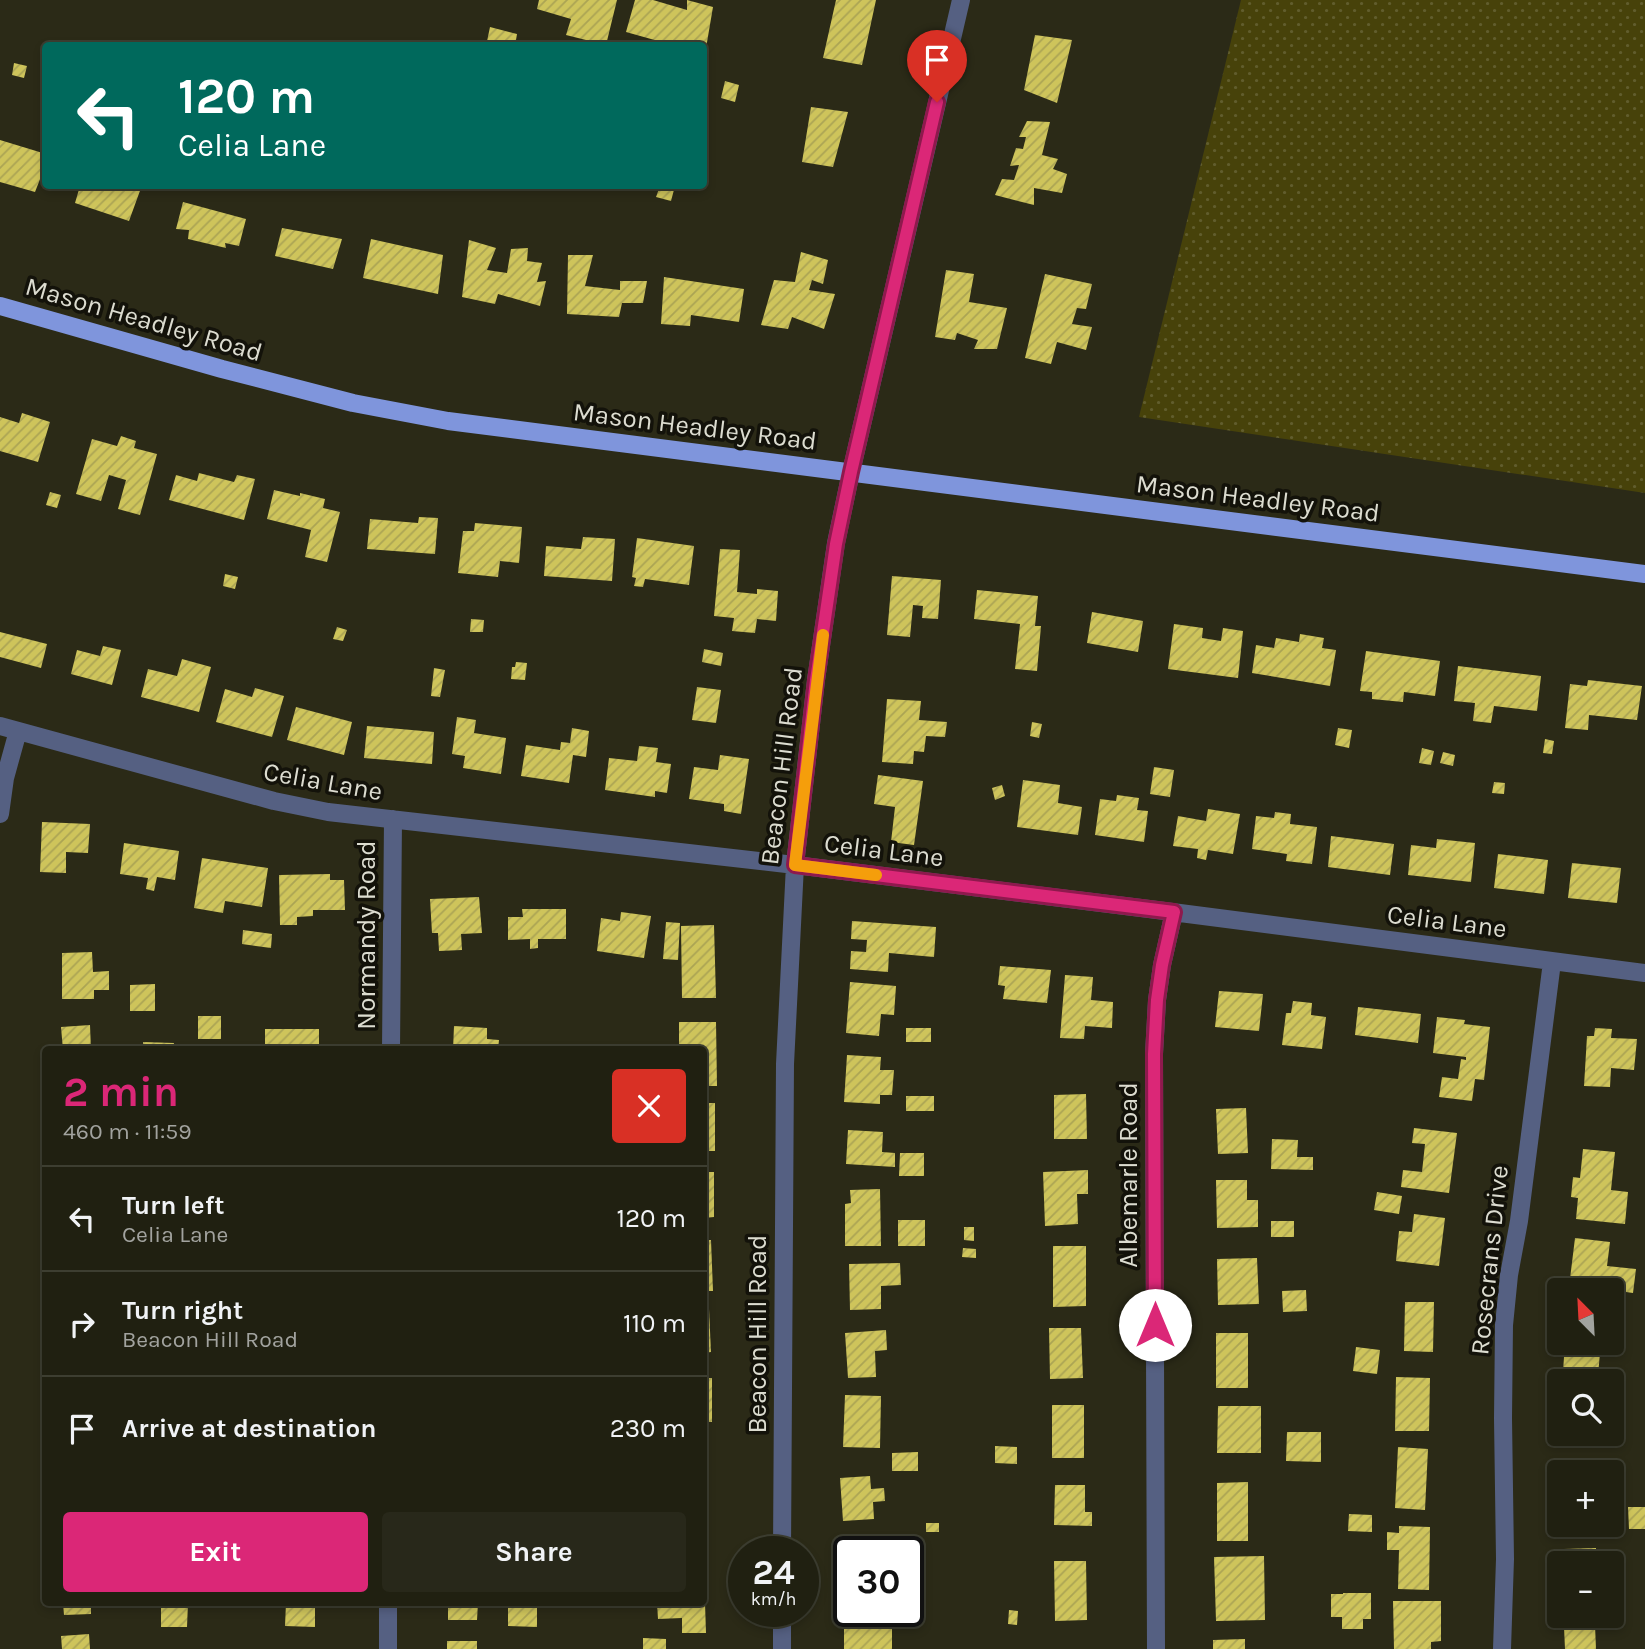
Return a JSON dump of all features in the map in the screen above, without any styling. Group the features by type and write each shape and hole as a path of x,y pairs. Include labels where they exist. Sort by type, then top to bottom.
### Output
{"main road":[{"name":"Mason Headley Road","path":"0,306 353,403 448,421 1645,574"}],"street":[{"name":"Beacon Hill Road","path":"782,1536 785,1064 795,865 816,680 836,544 851,472 961,0"},
{"name":"Celia Lane","path":"0,726 274,802 328,812 795,865 1645,973"},
{"path":"0,814 5,778 18,731"},
{"name":"Normandy Road","path":"391,1046 393,819"},
{"name":"Albemarle Road","path":"1156,1649 1154,1054 1157,1000 1174,912"},
{"name":"Rosecrans Drive","path":"1502,1649 1504,1325 1552,962"},
{"path":"388,1606 388,1649"},
{"path":"782,1627 782,1649"}],"shaded area":[{"path":"1241,0 1645,0 1645,493 1139,417"}],"building":[{"path":"539,0 617,0 607,42 594,42 566,35 571,19 537,9"},
{"path":"635,0 653,0 687,10 687,0 713,7 707,42 662,42 626,32"},
{"path":"836,0 876,0 862,65 823,58"},
{"path":"490,27 517,34 516,42 487,42"},
{"path":"1035,35 1072,40 1057,103 1024,90"},
{"path":"14,63 27,66 24,78 12,75"},
{"path":"725,81 739,85 735,102 721,98"},
{"path":"811,107 848,112 833,167 802,162"},
{"path":"1027,121 1050,122 1042,155 1058,159 1053,169 1067,174 1062,193 1034,188 1034,205 995,195 1002,179 1014,180 1019,165 1010,166 1016,148 1023,149 1026,137 1019,137"},
{"path":"0,140 42,153 42,174 35,192 0,182"},
{"path":"79,189 141,189 129,221 75,203"},
{"path":"659,189 674,189 671,201 656,197"},
{"path":"183,202 246,219 239,246 225,243 226,248 188,239 189,230 176,229"},
{"path":"282,228 342,239 333,269 275,256"},
{"path":"371,239 443,255 438,294 363,278"},
{"path":"469,240 496,248 487,270 507,273 511,249 528,248 527,261 542,263 537,282 546,281 540,306 498,294 495,304 462,297"},
{"path":"801,252 828,260 823,284 812,280 809,290 835,294 824,329 792,317 788,329 761,325 774,280 795,282"},
{"path":"568,255 593,255 585,286 620,290 620,281 647,281 643,303 622,303 619,317 567,314"},
{"path":"946,270 974,274 969,302 1007,308 997,349 974,349 978,340 957,333 955,340 935,337"},
{"path":"1045,274 1092,284 1086,309 1077,308 1072,324 1092,327 1086,350 1057,342 1051,364 1025,358"},
{"path":"664,277 744,289 739,322 691,315 690,326 661,324"},
{"path":"22,413 50,422 38,462 0,451 0,417 19,423"},
{"path":"121,436 136,441 134,448 157,454 140,515 118,509 126,480 109,475 101,501 76,494 92,439 117,446"},
{"path":"199,473 234,482 237,475 255,479 244,520 169,500 176,475 197,481"},
{"path":"274,490 325,499 323,508 340,512 327,562 305,557 311,530 267,519"},
{"path":"50,492 61,495 57,508 46,505"},
{"path":"419,517 438,518 435,554 367,549 370,519 418,523"},
{"path":"475,523 522,527 519,563 500,561 498,577 458,573 463,531 474,531"},
{"path":"583,537 615,539 612,581 544,576 546,546 581,549"},
{"path":"637,538 694,546 689,585 645,579 643,587 634,586 636,578 632,577"},
{"path":"720,549 740,550 737,592 757,594 757,589 778,591 776,621 757,619 755,633 732,631 734,618 714,616"},
{"path":"225,574 238,577 235,589 223,586"},
{"path":"892,576 941,580 938,619 922,618 923,606 913,605 910,637 887,635"},
{"path":"977,590 1038,596 1035,626 1041,626 1037,671 1015,669 1020,624 974,619"},
{"path":"1092,612 1143,621 1138,652 1087,643"},
{"path":"471,619 484,620 483,632 470,632"},
{"path":"1174,624 1203,628 1202,638 1221,641 1223,628 1243,631 1238,678 1168,669"},
{"path":"337,627 347,630 343,641 333,639"},
{"path":"0,632 47,644 41,668 0,657"},
{"path":"1300,634 1324,638 1322,648 1336,650 1330,686 1252,673 1256,645 1274,648 1276,638 1299,642"},
{"path":"103,646 121,650 112,685 71,674 77,650 100,656"},
{"path":"704,649 723,653 721,666 702,662"},
{"path":"1366,651 1440,661 1435,696 1404,692 1403,702 1372,699 1372,692 1360,691"},
{"path":"182,659 211,667 199,712 141,697 148,669 177,676"},
{"path":"516,662 527,663 525,680 511,679 512,667 515,667"},
{"path":"1458,666 1541,676 1537,711 1494,706 1491,723 1473,721 1475,703 1454,701"},
{"path":"434,668 445,670 440,697 431,696"},
{"path":"1588,680 1642,686 1637,720 1589,715 1588,730 1565,728 1570,684 1587,686"},
{"path":"697,687 721,690 716,723 692,720"},
{"path":"255,688 284,696 272,737 216,722 225,689 252,697"},
{"path":"887,699 921,701 919,720 947,722 945,737 926,736 924,752 914,751 913,764 882,762"},
{"path":"296,707 352,722 344,755 287,740"},
{"path":"457,717 476,720 474,733 506,738 501,774 463,768 465,756 452,754"},
{"path":"1032,722 1042,724 1039,738 1030,736"},
{"path":"367,726 434,732 432,764 364,758"},
{"path":"572,728 589,731 586,757 573,755 569,783 521,776 526,745 560,750 561,742 570,743"},
{"path":"1338,728 1352,730 1349,748 1335,745"},
{"path":"1545,739 1554,741 1552,754 1543,753"},
{"path":"639,746 658,748 656,762 671,764 667,793 655,791 655,797 605,790 609,758 637,761"},
{"path":"1422,748 1434,751 1431,765 1419,763"},
{"path":"1443,752 1455,755 1453,766 1440,763"},
{"path":"720,755 749,759 741,814 724,811 724,804 689,799 694,767 718,770"},
{"path":"1154,767 1174,770 1170,797 1150,794"},
{"path":"878,775 923,781 914,845 891,842 895,807 874,804"},
{"path":"1023,780 1060,785 1058,803 1082,807 1078,835 1017,827"},
{"path":"1494,782 1505,783 1504,794 1492,793"},
{"path":"1002,785 1005,796 995,800 992,788"},
{"path":"1117,795 1139,798 1137,810 1148,811 1144,842 1095,835 1100,799 1116,801"},
{"path":"1208,809 1240,814 1233,854 1208,850 1206,860 1197,858 1198,849 1173,846 1178,816 1206,821"},
{"path":"1275,812 1291,814 1290,824 1317,827 1312,864 1286,861 1287,854 1252,849 1256,816 1274,818"},
{"path":"42,822 90,824 88,853 66,852 66,873 40,872"},
{"path":"1331,836 1394,844 1390,875 1328,867"},
{"path":"1437,839 1475,843 1471,882 1408,875 1411,845 1436,848"},
{"path":"124,843 179,851 175,880 157,877 154,891 146,889 148,878 120,874"},
{"path":"1498,854 1548,860 1544,894 1494,888"},
{"path":"202,858 268,868 262,907 225,901 223,913 194,908"},
{"path":"1572,863 1621,868 1617,903 1568,898"},
{"path":"330,874 330,880 344,880 345,910 313,910 313,916 297,917 297,925 280,925 279,875"},
{"path":"479,897 482,933 461,934 462,950 439,951 438,933 432,933 430,899"},
{"path":"522,909 566,909 566,939 538,939 538,948 530,949 530,939 508,940 508,917 523,917"},
{"path":"621,912 651,916 644,958 597,951 601,918 620,921"},
{"path":"852,921 936,927 934,957 889,953 888,972 850,969 851,951 866,952 867,940 851,939"},
{"path":"666,922 680,923 678,960 663,959"},
{"path":"714,925 716,998 682,998 681,926"},
{"path":"243,930 272,934 271,948 242,944"},
{"path":"92,952 93,972 109,971 109,990 94,990 94,999 62,999 62,953"},
{"path":"1000,966 1051,970 1047,1003 1003,999 1005,986 998,985"},
{"path":"1065,975 1093,977 1091,1000 1113,1002 1112,1028 1085,1026 1084,1039 1060,1038"},
{"path":"850,982 896,986 894,1015 881,1014 879,1036 846,1033"},
{"path":"155,984 155,1011 130,1011 130,985"},
{"path":"1219,991 1263,994 1259,1031 1215,1027"},
{"path":"1293,1001 1312,1003 1311,1015 1326,1017 1322,1049 1282,1045 1286,1013 1291,1013"},
{"path":"1358,1007 1421,1014 1418,1043 1355,1035"},
{"path":"198,1016 221,1016 221,1039 198,1039"},
{"path":"1437,1017 1465,1020 1464,1024 1490,1027 1484,1080 1475,1079 1472,1101 1439,1097 1442,1077 1458,1079 1461,1059 1466,1060 1466,1057 1433,1053"},
{"path":"679,1022 716,1022 717,1086 707,1086 707,1046 679,1046"},
{"path":"90,1025 91,1046 63,1046 61,1027"},
{"path":"454,1026 487,1028 487,1039 499,1040 498,1046 453,1046"},
{"path":"906,1028 931,1028 931,1042 906,1042"},
{"path":"1595,1028 1612,1029 1611,1038 1637,1039 1634,1070 1611,1068 1610,1087 1584,1086 1587,1036 1594,1036"},
{"path":"265,1029 319,1029 319,1046 265,1046"},
{"path":"143,1042 174,1043 174,1046 143,1046"},
{"path":"847,1055 881,1057 880,1070 894,1070 892,1095 880,1095 880,1104 844,1102"},
{"path":"1086,1094 1087,1139 1054,1139 1054,1095"},
{"path":"906,1096 934,1096 934,1111 906,1111"},
{"path":"707,1103 715,1103 715,1151 707,1151"},
{"path":"1246,1108 1248,1153 1218,1154 1216,1109"},
{"path":"1414,1128 1457,1133 1449,1193 1401,1187 1403,1170 1422,1172 1425,1144 1412,1143"},
{"path":"848,1130 883,1132 882,1152 895,1153 895,1167 846,1164"},
{"path":"1272,1139 1298,1140 1297,1157 1313,1157 1313,1170 1271,1169"},
{"path":"1583,1149 1615,1152 1611,1190 1628,1192 1625,1224 1576,1219 1578,1198 1571,1197 1573,1177 1580,1178"},
{"path":"900,1153 924,1153 924,1176 899,1176"},
{"path":"1088,1170 1088,1194 1077,1194 1078,1224 1045,1226 1043,1172"},
{"path":"707,1172 714,1172 714,1217 707,1218"},
{"path":"1216,1180 1247,1180 1247,1200 1258,1200 1258,1227 1217,1228"},
{"path":"880,1189 881,1246 845,1246 845,1204 851,1203 850,1190"},
{"path":"1377,1192 1402,1196 1399,1214 1374,1210"},
{"path":"1414,1214 1445,1218 1439,1266 1396,1261 1399,1231 1412,1232"},
{"path":"898,1220 925,1220 925,1246 898,1246"},
{"path":"1271,1221 1294,1221 1294,1237 1271,1237"},
{"path":"964,1227 974,1227 974,1241 964,1240"},
{"path":"1575,1238 1610,1242 1607,1266 1636,1269 1633,1293 1624,1292 1624,1278 1570,1278"},
{"path":"707,1240 711,1240 713,1291 707,1291"},
{"path":"1053,1246 1086,1246 1086,1306 1053,1307"},
{"path":"963,1248 976,1249 976,1258 962,1257"},
{"path":"1257,1258 1259,1304 1218,1305 1217,1259"},
{"path":"900,1263 901,1285 881,1286 881,1309 850,1310 849,1264"},
{"path":"1306,1290 1307,1311 1283,1312 1282,1291"},
{"path":"1405,1302 1434,1302 1433,1352 1404,1351"},
{"path":"707,1309 709,1309 711,1352 707,1353"},
{"path":"1049,1328 1081,1328 1083,1378 1050,1379"},
{"path":"886,1330 887,1350 875,1351 876,1377 848,1378 845,1333"},
{"path":"1216,1333 1248,1333 1248,1388 1216,1388"},
{"path":"1356,1347 1380,1350 1377,1374 1353,1371"},
{"path":"1564,1355 1600,1355 1599,1369 1563,1369"},
{"path":"1396,1377 1430,1378 1429,1431 1395,1431"},
{"path":"707,1378 712,1378 712,1422 707,1422"},
{"path":"845,1395 881,1396 880,1448 843,1447"},
{"path":"1052,1405 1084,1405 1084,1458 1052,1458"},
{"path":"1218,1406 1261,1406 1261,1453 1217,1453"},
{"path":"1287,1432 1321,1432 1321,1462 1286,1461"},
{"path":"995,1446 1017,1447 1017,1464 995,1463"},
{"path":"1564,1446 1598,1446 1598,1447"},
{"path":"1398,1447 1428,1449 1425,1510 1395,1508"},
{"path":"918,1452 918,1471 892,1471 892,1453"},
{"path":"870,1476 871,1489 884,1488 885,1501 873,1502 874,1519 843,1521 840,1478"},
{"path":"1248,1482 1248,1541 1217,1541 1217,1483"},
{"path":"1055,1485 1085,1485 1085,1512 1092,1512 1092,1526 1054,1525"},
{"path":"1628,1507 1645,1507 1645,1529 1629,1529"},
{"path":"1349,1514 1372,1515 1372,1532 1348,1531"},
{"path":"926,1523 939,1523 939,1532 926,1532"},
{"path":"1399,1526 1430,1527 1429,1590 1398,1589 1399,1550 1387,1550 1387,1532 1399,1533"},
{"path":"1596,1548 1596,1551 1564,1551"},
{"path":"1264,1556 1265,1620 1216,1621 1214,1557"},
{"path":"1054,1561 1086,1561 1087,1620 1055,1621"},
{"path":"1371,1593 1371,1619 1363,1619 1363,1629 1342,1629 1342,1617 1331,1617 1331,1594"},
{"path":"1393,1601 1441,1601 1441,1641 1431,1642 1431,1649 1394,1649"},
{"path":"63,1606 91,1606 91,1614 64,1615"},
{"path":"161,1606 188,1606 187,1627 161,1627"},
{"path":"286,1606 315,1606 315,1627 285,1626"},
{"path":"448,1606 478,1606 477,1620 448,1620"},
{"path":"508,1606 537,1606 537,1627 508,1626"},
{"path":"657,1606 705,1606 706,1633 682,1633 682,1618 658,1619"},
{"path":"1009,1610 1018,1611 1017,1625 1008,1624"},
{"path":"844,1627 892,1627 892,1649 844,1649"},
{"path":"1564,1628 1595,1628 1596,1649 1565,1649"},
{"path":"89,1634 90,1649 62,1649 61,1636"},
{"path":"643,1638 666,1639 666,1649 643,1649"},
{"path":"1245,1639 1245,1649 1213,1649 1213,1640"},
{"path":"447,1641 477,1641 477,1649 447,1649"}],"slow traffic":[{"path":"823,635 795,865 876,875"}],"route":[{"path":"937,102 836,544 816,680 795,865 1174,912 1157,1000 1154,1054 1155,1325"}]}
